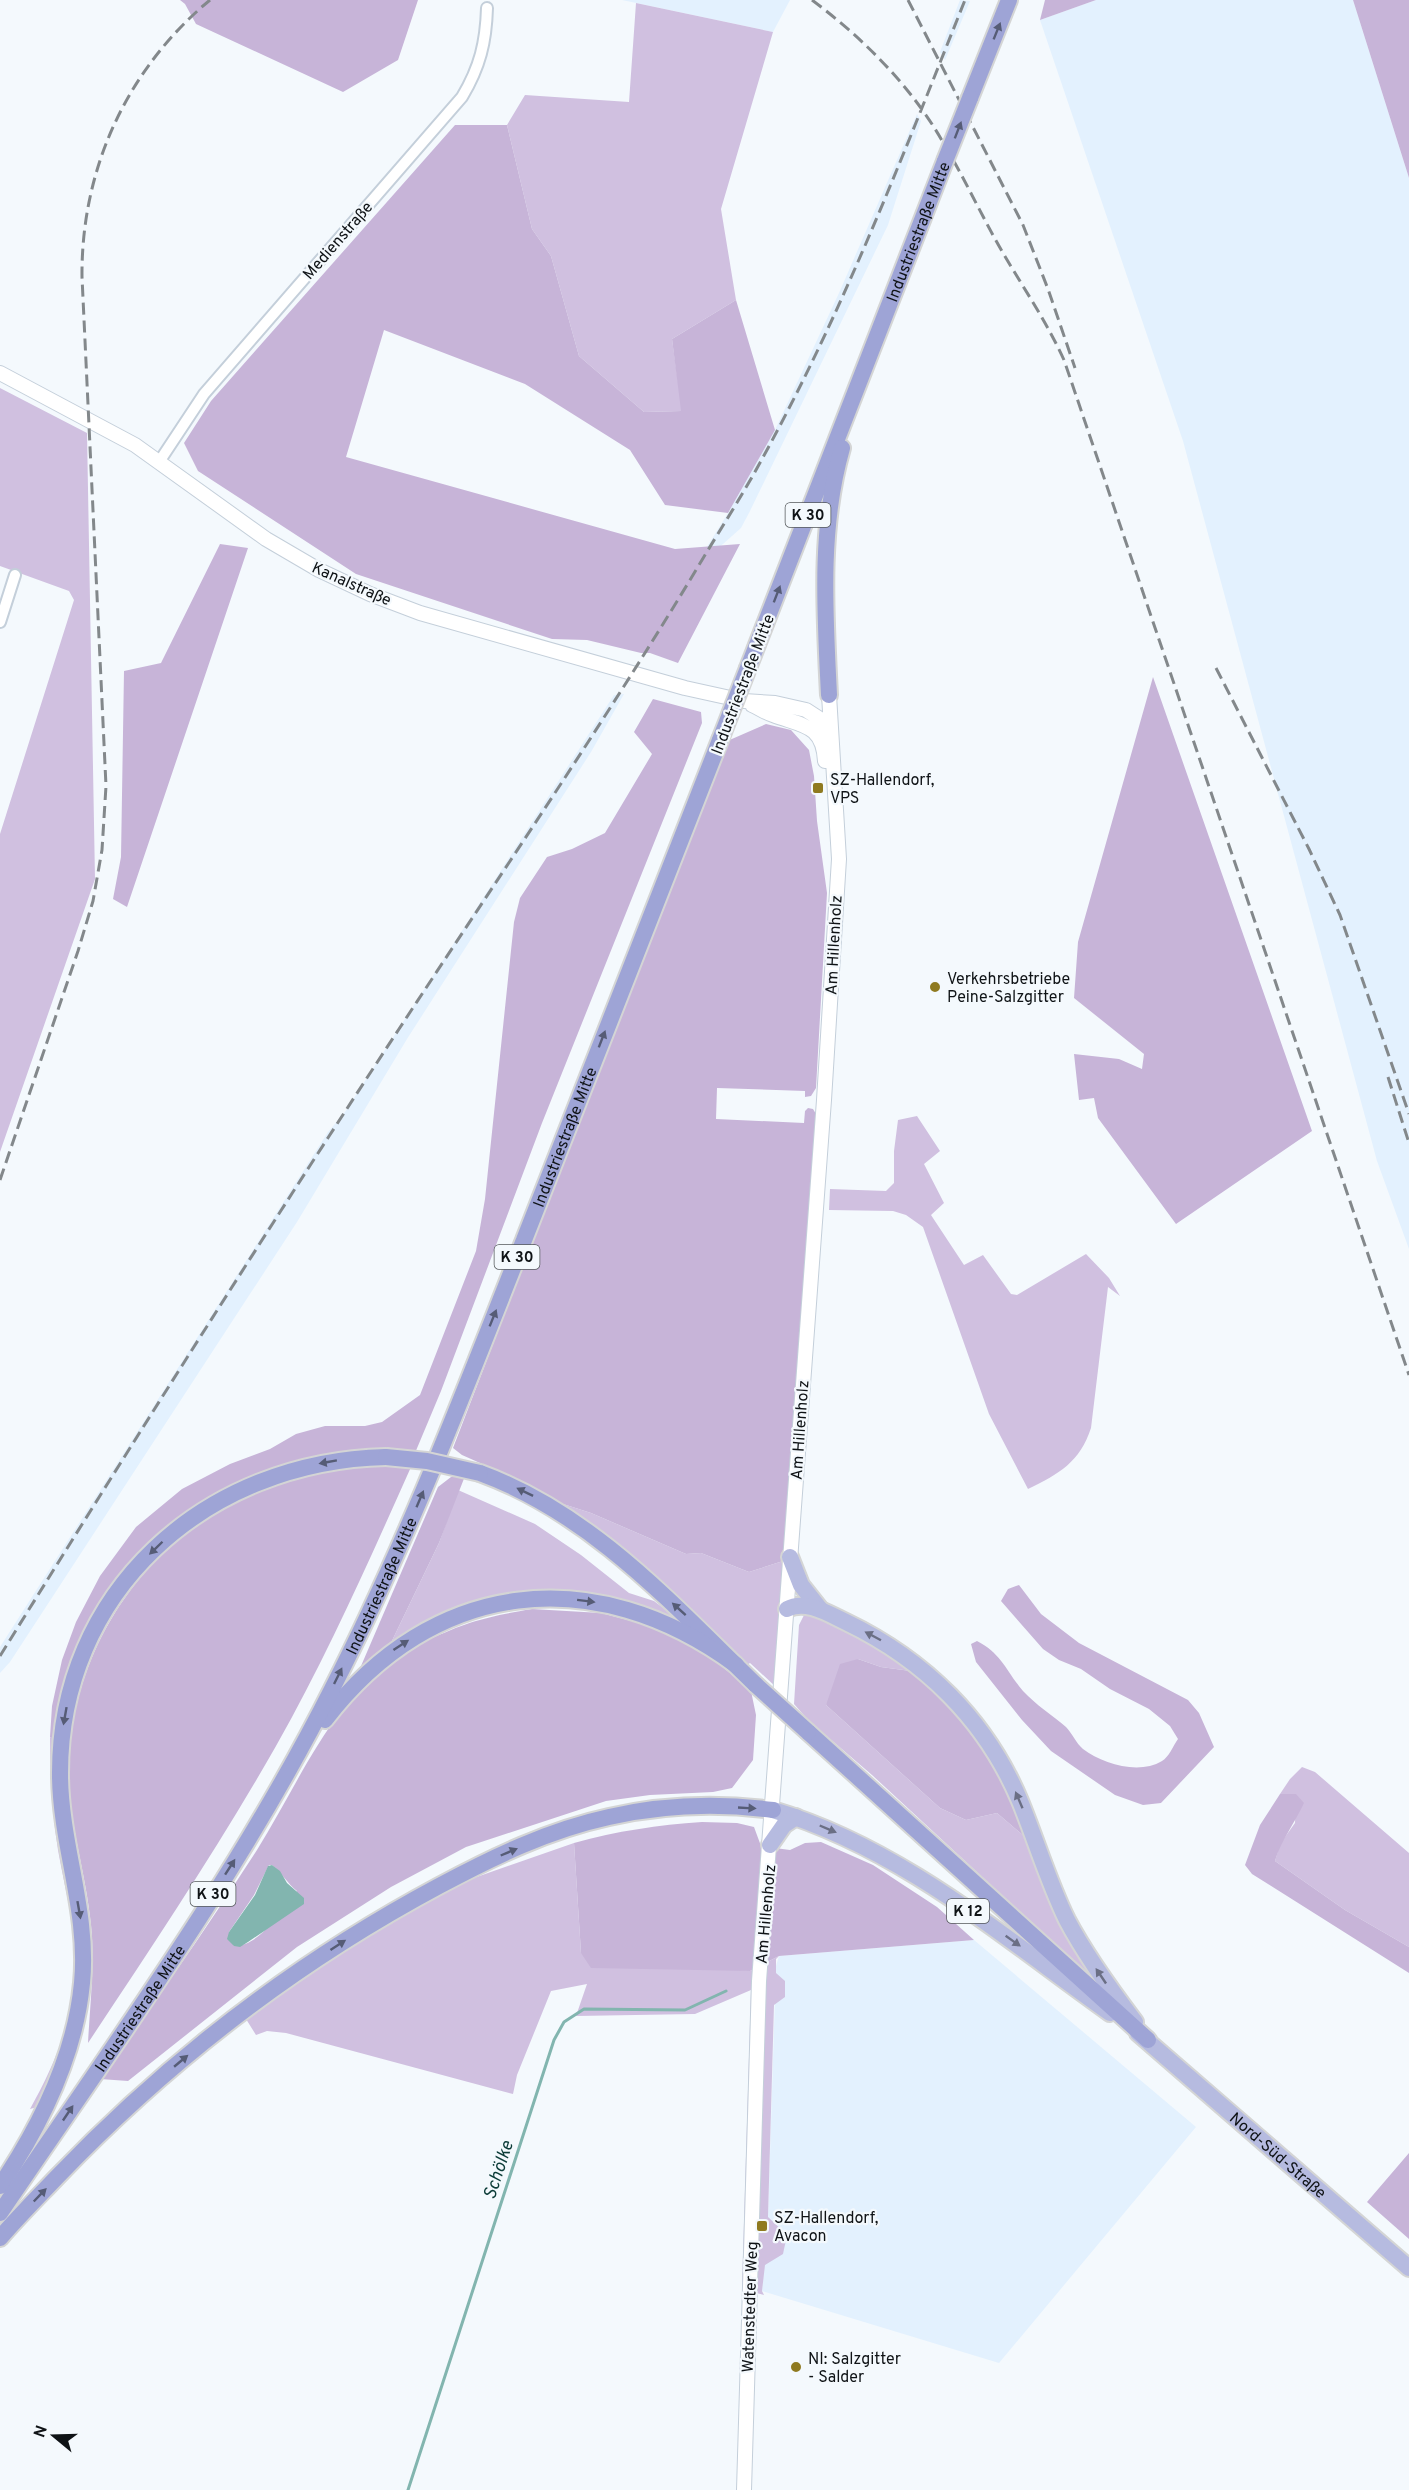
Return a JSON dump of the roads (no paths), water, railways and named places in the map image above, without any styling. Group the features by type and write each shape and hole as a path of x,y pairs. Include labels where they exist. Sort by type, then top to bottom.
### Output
{"highway":[{"name":"Industriestraße Mitte","path":"0,2214 238,1855 336,1682 381,1588 420,1500 1009,1"},
{"path":"829,695 824,595 830,517 840,457 867,363"},
{"path":"0,2186 27,2145 67,2054 80,2000 83,1940 63,1815 61,1758 64,1721 73,1684 94,1630 121,1587 155,1548 187,1521 222,1498 261,1480 301,1467 343,1460 386,1457 427,1461 480,1473 543,1501 608,1546 702,1630 756,1685 1148,2040"},
{"path":"291,1765 339,1701 381,1659 428,1629 483,1607 519,1600 546,1599 590,1601 616,1606 662,1622 694,1638 736,1665"},
{"path":"0,2238 118,2116 224,2025 295,1973 409,1902 480,1864 545,1836 606,1817 689,1806 773,1810"}],"main road":[{"name":"K 12","path":"790,1557 801,1585 819,1610"},
{"name":"K 12","path":"787,1609 795,1605 819,1610 900,1652 949,1693 975,1724 1012,1784 1056,1896 1080,1943 1110,1989 1148,2040"},
{"name":"K 12","path":"773,1810 832,1831 898,1865 1016,1943 1148,2040"},
{"path":"770,1845 784,1825 796,1817"},
{"name":"Nord-Süd-Straße","path":"1148,2040 1409,2268"}],"street":[{"name":"Medienstraße","path":"159,462 199,401 219,376 462,97 482,57 486,36 487,8"},
{"name":"Kanalstraße","path":"0,373 117,435 159,462 266,539 319,570 370,594 420,613 588,662 744,701 792,706 817,716"},
{"path":"0,622 15,575"},
{"path":"801,723 817,716 829,695"},
{"name":"Am Hillenholz","path":"759,1981 824,1100 836,878 839,859 829,695"},
{"name":"Kanalstraße","path":"744,701 773,715 801,723"},
{"path":"817,716 832,737"},
{"name":"Am Hillenholz","path":"801,723 821,739 824,747 829,830 836,878"},
{"name":"Watenstedter Weg","path":"744,2490 759,1981"}],"waterway":[{"name":"Schölke","path":"408,2490 554,2040 564,2022 584,2009 685,2010 726,1991"}],"railway":[{"path":"0,1180 78,951 93,901 102,850 106,786 82,277 84,237 90,198 100,160 114,124 133,89 155,57 181,27 210,0"},
{"path":"812,0 886,65 917,103 957,167 1064,360 1409,1375"},
{"path":"908,0 1023,225 1075,368"},
{"path":"0,1656 298,1185 622,690 746,488 791,403 845,290 895,175 965,0"},
{"path":"1216,668 1309,849 1340,915 1409,1114"},
{"path":"1388,1077 1409,1143"}],"place":[{"name":"SZ-Hallendorf, VPS","path":"818,788"},
{"name":"Verkehrsbetriebe Peine-Salzgitter","path":"935,987"},
{"name":"SZ-Hallendorf, Avacon","path":"762,2226"},
{"name":"NI: Salzgitter - Salder","path":"796,2367"}]}
